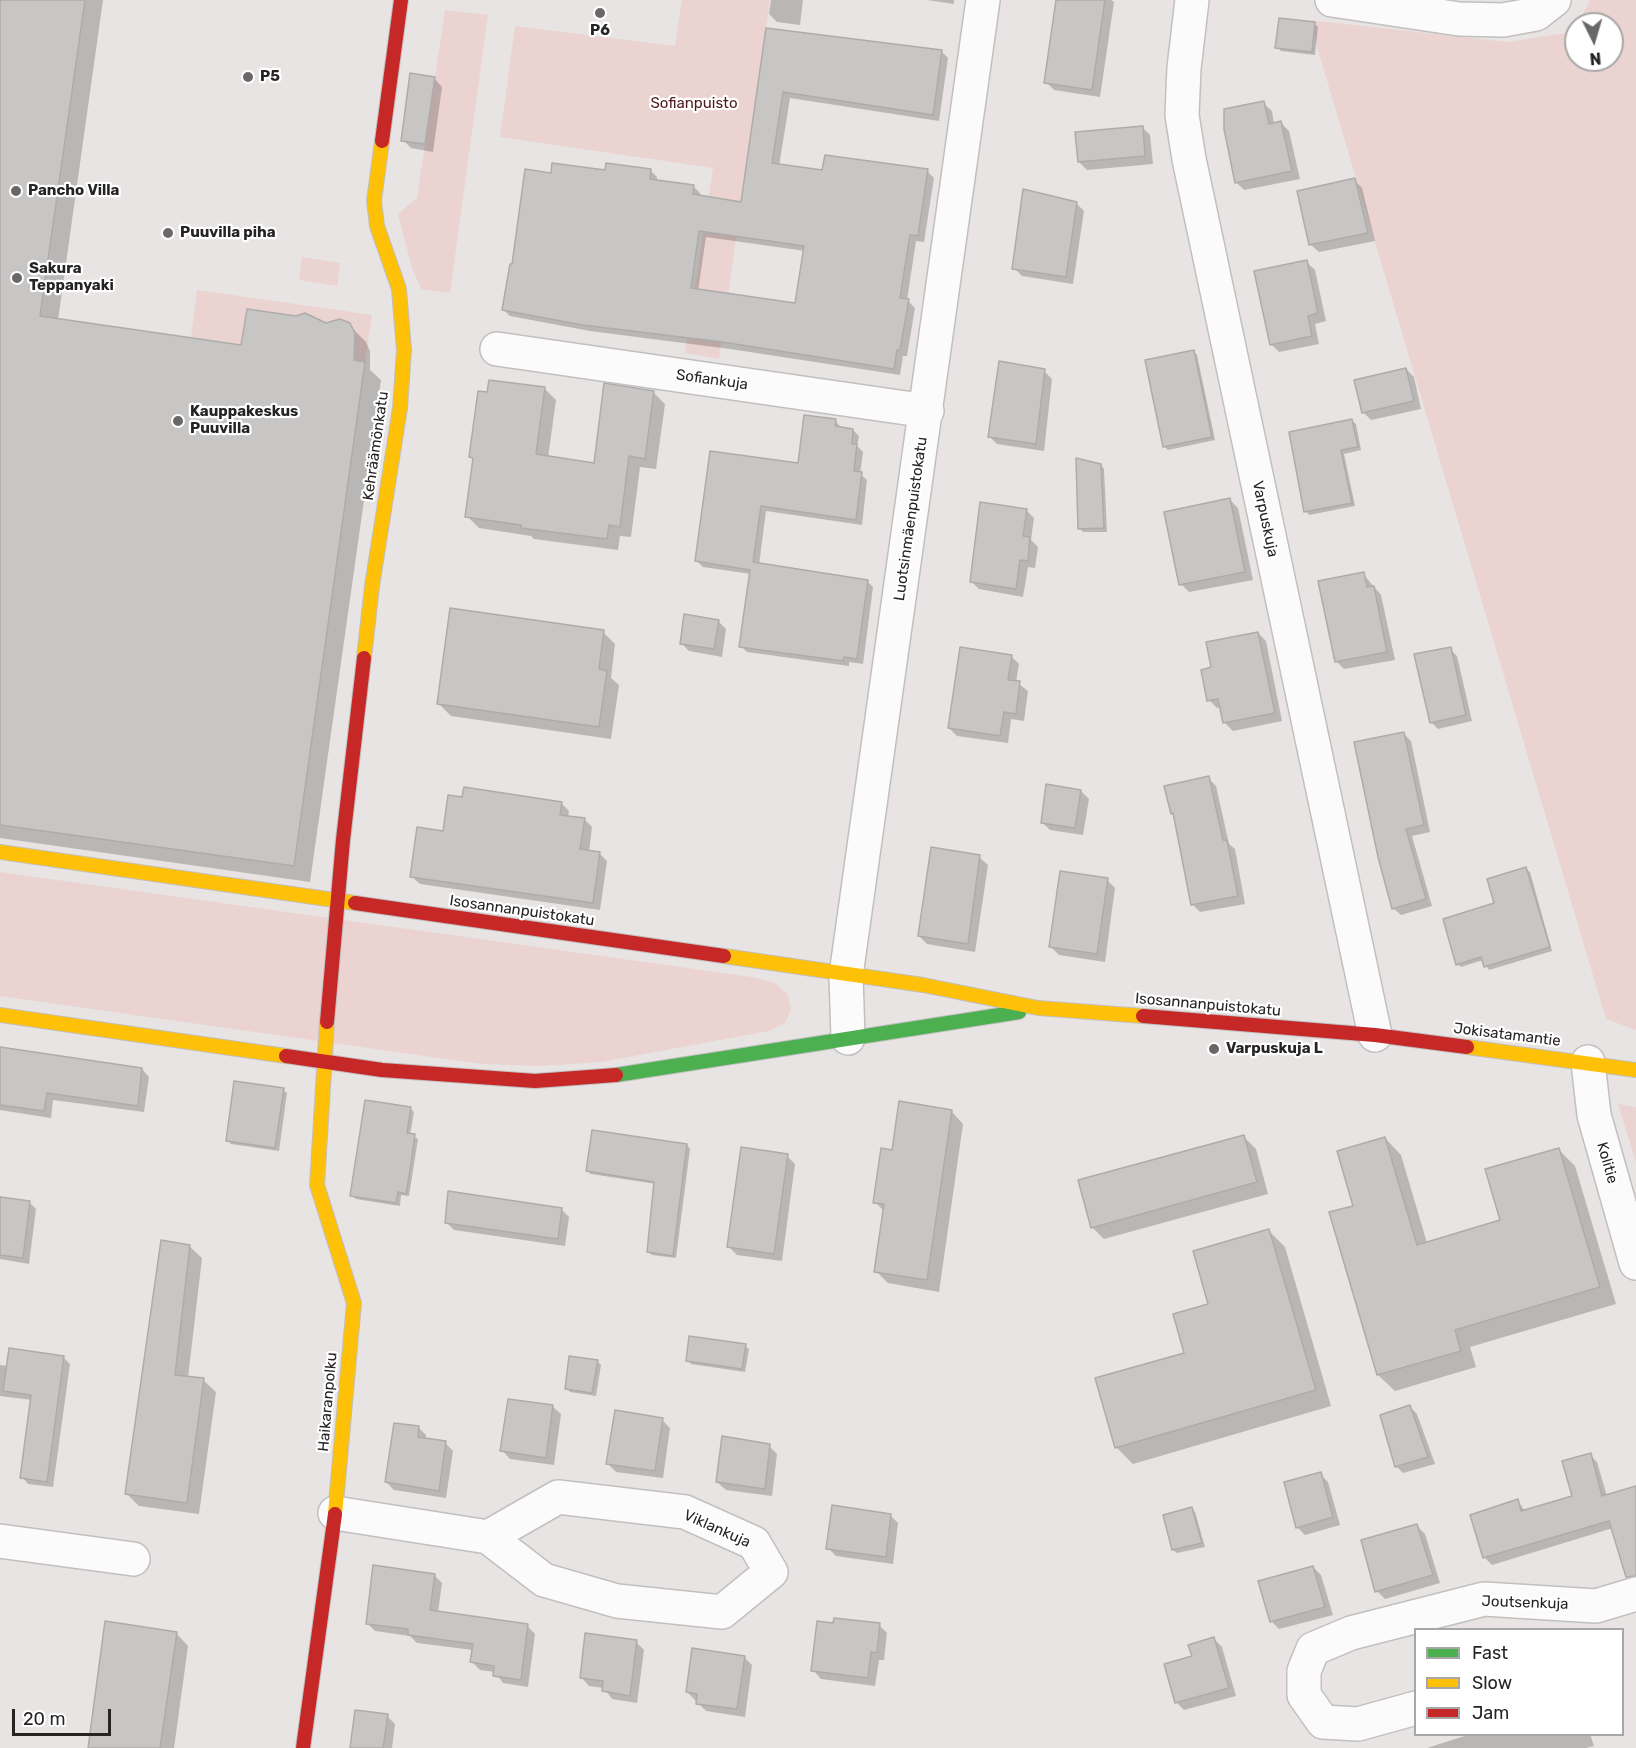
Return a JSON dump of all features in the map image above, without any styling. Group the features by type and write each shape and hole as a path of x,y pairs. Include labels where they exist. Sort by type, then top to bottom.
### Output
{"street":[{"name":"Kehräämönkatu","path":"323,1062 343,840 372,586 400,408 404,350 399,289 377,226 374,201 400,0"},
{"name":"Luotsinmäenpuistokatu","path":"848,1038 846,975 983,0"},
{"name":"Varpuskuja","path":"1192,0 1184,68 1182,115 1374,1035"},
{"path":"1332,0 1459,20 1503,20 1536,14 1554,0"},
{"name":"Sofiankuja","path":"497,349 927,411"},
{"name":"Isosannanpuistokatu","path":"0,852 923,985 1038,1008 1374,1035"},
{"name":"Isosannanpuistokatu","path":"0,1015 323,1062 482,1079 586,1079 636,1074 1038,1008"},
{"name":"Jokisatamantie","path":"1374,1035 1636,1070"},
{"name":"Haikaranpolku","path":"303,1748 335,1514 354,1303 317,1185 323,1062"},
{"name":"Kolitie","path":"1588,1062 1594,1115 1636,1263"},
{"name":"Viklankuja","path":"335,1514 488,1537 544,1580 617,1601 722,1612 771,1572 754,1543 685,1512 558,1497 488,1537"},
{"path":"0,1541 133,1559"},
{"name":"Joutsenkuja","path":"1414,1709 1358,1724 1323,1722 1304,1695 1304,1671 1313,1649 1351,1633 1484,1599 1596,1606 1636,1594"},
{"name":"Joutsenkuja","path":"1573,1628 1596,1606"}],"green space":[{"name":"Sofianpuisto","path":"682,0 770,0 719,359 685,353 713,168 500,137 515,26 675,46"},
{"path":"1590,0 1636,0 1636,1030 1606,1019 1309,20 1507,42 1564,33 1564,72 1624,72 1624,12 1584,12"},
{"path":"445,10 488,15 450,293 421,289 412,268 398,214 417,198"},
{"path":"302,257 340,263 337,286 299,280"},
{"path":"197,290 372,315 365,362 191,337"},
{"path":"0,872 752,977 775,983 788,995 791,1010 785,1023 769,1031 601,1062 542,1066 481,1064 0,996"},
{"path":"1618,1104 1636,1107 1636,1162"}],"building":[{"name":"Kauppakeskus Puuvilla","path":"0,0 85,0 40,316 241,345 247,309 296,316 305,313 326,323 340,319 350,323 355,333 354,360 365,362 294,866 0,825"},
{"path":"1056,0 1105,0 1092,90 1044,83"},
{"path":"1279,18 1315,22 1312,52 1275,48"},
{"path":"766,28 942,50 933,115 783,92 772,163 822,170 825,155 928,169 918,236 910,235 900,298 909,299 900,350 897,350 894,369 722,342 582,325 502,310 510,264 512,264 525,169 551,173 552,163 605,170 606,163 651,169 650,179 694,185 693,194 741,202","holes":["699,231 804,246 795,303 691,288"]},
{"path":"410,73 435,77 425,144 401,141"},
{"path":"1264,101 1269,124 1281,121 1292,171 1235,183 1224,129 1224,109"},
{"path":"1143,126 1145,156 1078,162 1075,132"},
{"path":"1355,178 1368,233 1309,245 1297,191"},
{"path":"1023,189 1077,202 1066,277 1012,269"},
{"path":"1307,260 1318,313 1308,316 1312,336 1270,345 1254,271"},
{"path":"1194,350 1212,437 1163,447 1145,360"},
{"path":"999,361 1045,369 1036,444 988,437"},
{"path":"1406,368 1414,401 1362,413 1354,380"},
{"path":"489,380 545,387 536,454 594,463 604,383 654,391 645,459 629,456 620,527 609,525 607,539 521,528 521,525 465,517 473,458 469,457 478,391 487,392"},
{"path":"804,415 836,419 835,426 853,429 852,444 857,444 854,471 862,472 856,520 761,506 753,562 868,580 857,659 844,657 843,661 739,647 750,570 695,561 710,451 798,463"},
{"path":"1352,419 1358,447 1341,450 1352,503 1304,512 1289,432"},
{"path":"1076,458 1101,464 1104,528 1078,529"},
{"path":"1230,498 1245,572 1179,585 1164,512"},
{"path":"980,502 1027,509 1023,536 1030,537 1028,561 1020,560 1016,589 970,582"},
{"path":"1364,572 1367,587 1374,586 1387,652 1335,662 1318,581"},
{"path":"450,608 604,630 599,669 607,671 599,727 437,704"},
{"path":"684,614 719,620 714,649 680,644"},
{"path":"1258,632 1275,713 1223,723 1218,699 1207,701 1201,670 1211,667 1206,642"},
{"path":"960,647 1012,655 1008,680 1020,681 1016,714 1004,712 1000,736 948,728"},
{"path":"1451,647 1466,715 1430,723 1414,654"},
{"path":"1404,732 1424,825 1406,829 1426,899 1392,909 1378,857 1354,742"},
{"path":"1209,776 1223,840 1227,840 1238,896 1191,905 1173,813 1171,814 1164,786"},
{"path":"1046,784 1081,790 1075,828 1041,823"},
{"path":"464,787 562,802 560,815 585,818 580,849 600,852 593,903 410,877 417,827 443,831 448,795 462,797"},
{"path":"931,847 980,855 968,944 918,936"},
{"path":"1526,867 1550,947 1484,967 1481,957 1456,965 1443,919 1494,903 1487,879"},
{"path":"1060,871 1108,878 1097,954 1049,947"},
{"path":"0,1047 142,1068 138,1106 47,1093 44,1111 0,1105"},
{"path":"234,1081 284,1088 275,1148 226,1141"},
{"path":"365,1100 411,1107 407,1133 415,1134 410,1171 406,1194 398,1192 396,1203 350,1196"},
{"path":"899,1101 952,1110 927,1280 874,1272 884,1204 873,1203 881,1148 892,1150"},
{"path":"592,1130 687,1144 673,1256 647,1252 654,1182 586,1171"},
{"path":"1244,1135 1257,1182 1091,1228 1078,1180"},
{"path":"1385,1137 1417,1245 1500,1220 1485,1169 1559,1148 1600,1287 1455,1330 1461,1351 1377,1375 1329,1212 1353,1206 1337,1151"},
{"path":"741,1147 788,1154 774,1254 727,1247"},
{"path":"448,1191 562,1208 558,1239 445,1223"},
{"path":"0,1197 30,1201 23,1258 0,1255"},
{"path":"1269,1229 1316,1390 1115,1448 1095,1378 1184,1353 1173,1314 1208,1304 1193,1251"},
{"path":"161,1240 190,1245 175,1375 204,1378 187,1503 125,1494"},
{"path":"689,1336 746,1344 742,1369 686,1361"},
{"path":"9,1348 64,1356 47,1482 20,1478 31,1395 3,1391"},
{"path":"569,1356 598,1360 592,1393 565,1389"},
{"path":"508,1399 553,1405 546,1458 500,1451"},
{"path":"1410,1405 1428,1457 1395,1467 1380,1415"},
{"path":"615,1410 663,1418 655,1471 606,1464"},
{"path":"394,1423 419,1426 418,1437 446,1441 439,1491 385,1482"},
{"path":"722,1436 770,1444 765,1489 716,1482"},
{"path":"1591,1453 1602,1496 1636,1486 1636,1576 1626,1577 1609,1521 1483,1558 1470,1515 1518,1499 1521,1511 1572,1496 1562,1461"},
{"path":"1321,1472 1333,1517 1296,1528 1284,1482"},
{"path":"832,1505 891,1514 886,1557 826,1549"},
{"path":"1192,1507 1202,1543 1172,1550 1163,1515"},
{"path":"1417,1524 1433,1575 1375,1592 1361,1540"},
{"path":"373,1565 435,1574 430,1610 528,1624 521,1680 493,1676 494,1666 470,1662 473,1644 408,1635 408,1629 366,1624"},
{"path":"1313,1566 1325,1607 1270,1622 1258,1581"},
{"path":"834,1618 880,1623 877,1653 871,1652 868,1678 811,1671 817,1621 833,1623"},
{"path":"105,1621 177,1632 160,1748 88,1748"},
{"path":"585,1633 637,1640 630,1696 602,1691 603,1681 580,1678"},
{"path":"1214,1637 1229,1688 1175,1703 1164,1664 1192,1656 1188,1645"},
{"path":"692,1648 745,1656 737,1709 696,1704 697,1694 686,1692"},
{"path":"355,1710 388,1714 383,1748 350,1748"}],"traffic: fast":[{"path":"616,1075 1019,1012"}],"traffic: slow":[{"path":"364,658 372,586 400,408 404,350 399,289 377,226 374,201 382,141"},
{"path":"0,852 355,903"},
{"path":"724,956 923,985 1038,1008 1143,1016"},
{"path":"0,1015 286,1056"},
{"path":"327,1022 317,1185 354,1303 335,1514"},
{"path":"1467,1047 1636,1070"}],"traffic: jam":[{"path":"382,141 401,0"},
{"path":"327,1022 343,840 364,658"},
{"path":"355,903 724,956"},
{"path":"1143,1016 1375,1035 1467,1047"},
{"path":"286,1056 382,1070 535,1081 616,1075"},
{"path":"303,1748 335,1514"}],"place":[{"name":"P6","path":"600,13"},
{"name":"P5","path":"248,77"},
{"name":"Pancho Villa","path":"16,191"},
{"name":"Puuvilla piha","path":"168,233"},
{"name":"Sakura Teppanyaki","path":"17,278"},
{"name":"Kauppakeskus Puuvilla","path":"178,421"},
{"name":"Varpuskuja L","path":"1214,1049"}]}
